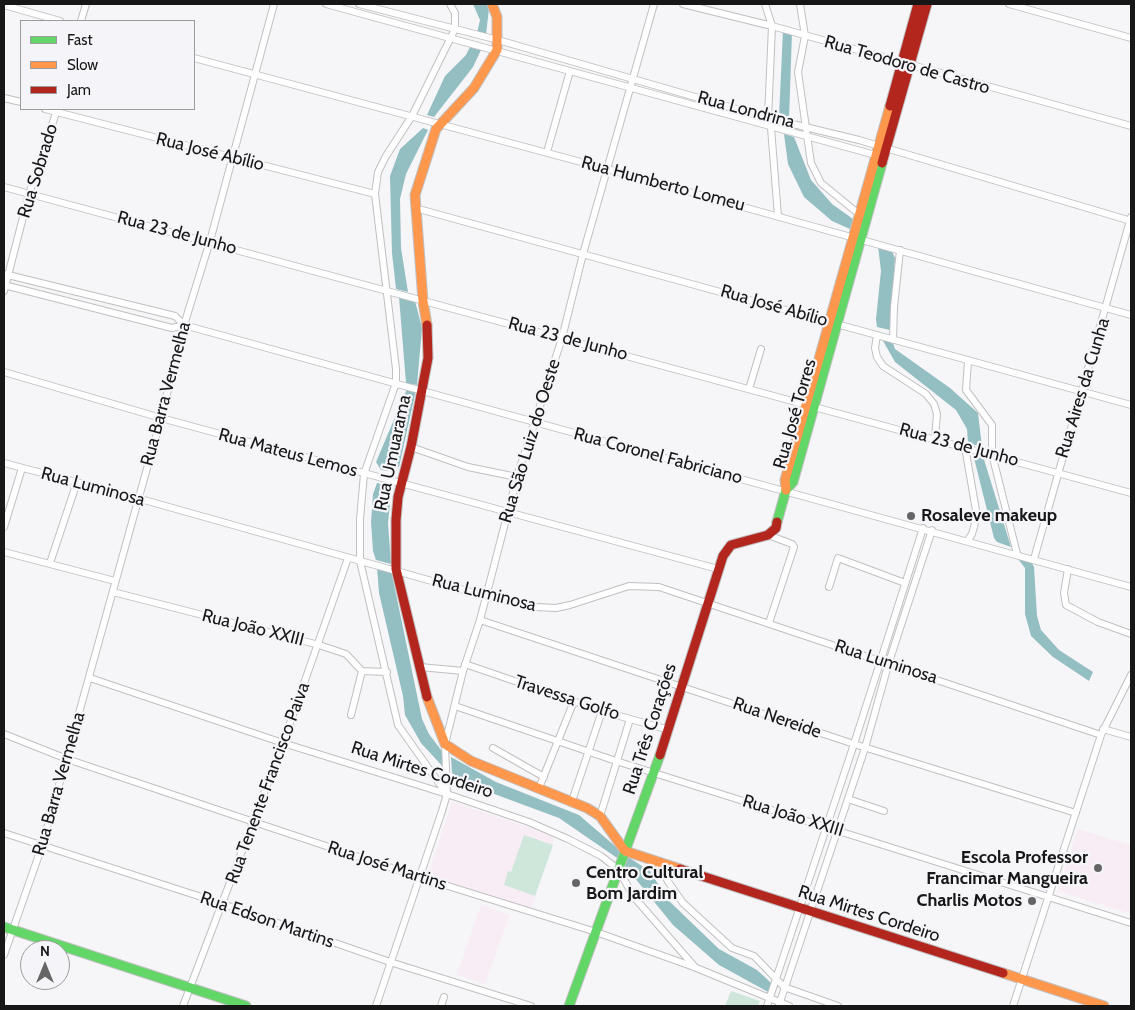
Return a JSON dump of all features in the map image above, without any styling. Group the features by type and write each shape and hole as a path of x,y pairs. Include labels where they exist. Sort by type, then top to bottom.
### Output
{"street":[{"path":"81,20 86,4"},
{"name":"Rua Barra Vermelha","path":"4,955 42,846 90,678 161,418 184,325 210,241 274,4"},
{"name":"Rua Londrina","path":"326,4 570,70 806,138 880,152"},
{"name":"Rua Londrina","path":"359,4 498,40 768,118 806,127 880,152 1131,219"},
{"path":"450,4 455,13 455,29"},
{"name":"Rua Umuarama","path":"492,4 497,17 497,50 474,88 436,129 416,184 423,300 428,329 428,358 423,392 401,482 396,520 396,569 434,721 446,744 471,761 572,801 600,816 626,851"},
{"name":"Rua São Luiz do Oeste","path":"376,1006 447,794 446,744 464,668 480,620 517,477 562,338 583,254 654,4"},
{"name":"Rua Teodoro de Castro","path":"683,4 772,26 902,64 1131,126"},
{"path":"765,4 772,26 768,118 772,128 778,216"},
{"path":"800,4 805,36 798,72 811,163 820,183 859,214"},
{"name":"Rua José Torres","path":"786,490 793,482 810,405 834,323 918,4"},
{"name":"Rua José Torres","path":"856,239 859,214 911,66 927,4"},
{"path":"1009,4 1131,38"},
{"path":"4,5 56,20"},
{"path":"402,24 405,16"},
{"name":"Rua Umuarama","path":"447,794 398,725 360,561 360,519 364,474 396,383 375,194 378,172 412,116 455,29"},
{"name":"Rua Humberto Lomeu","path":"195,58 547,152 1131,315"},
{"path":"547,152 570,70"},
{"path":"4,98 20,102"},
{"name":"Rua José Abílio","path":"56,110 232,158 375,194"},
{"name":"Rua Sobrado","path":"4,287 29,194 56,110"},
{"name":"Rua 23 de Junho","path":"4,187 1058,471 1131,493"},
{"name":"Rua José Abílio","path":"416,208 1131,405"},
{"name":"Rua Aires da Cunha","path":"1034,559 1131,219"},
{"path":"893,340 894,307 900,250"},
{"name":"Rua Coronel Fabriciano","path":"6,275 175,316 184,325"},
{"name":"Rua Coronel Fabriciano","path":"4,287 172,328 184,325 535,423 932,530 1131,587"},
{"path":"876,335 875,348 880,361 893,374 926,394 934,404 938,414 935,438"},
{"path":"749,389 761,349"},
{"path":"968,361 966,390 992,426 992,454 1017,554"},
{"name":"Rua Mateus Lemos","path":"4,372 161,418 718,569"},
{"path":"411,447 468,467 517,477"},
{"path":"965,447 977,516 972,534 968,540"},
{"name":"Rua Luminosa","path":"4,463 138,498 348,558 396,569 485,596 536,607 556,608 629,586 647,585 768,622 1102,732 1131,736"},
{"path":"4,527 22,468"},
{"path":"50,563 77,482"},
{"path":"768,622 794,547 792,544 768,535 776,528 786,490"},
{"path":"779,1004 827,826 923,528"},
{"path":"768,1003 776,978 838,830 865,748 889,662 932,530"},
{"name":"Rua Três Corações","path":"568,1006 669,730 718,569 725,552 732,545 768,535"},
{"path":"4,552 115,582"},
{"name":"Rua Tenente Francisco Paiva","path":"183,1006 284,743 348,558"},
{"path":"829,587 838,558 905,582"},
{"path":"1068,569 1064,593 1066,605 1098,622 1131,634"},
{"name":"Rua João XXIII","path":"113,592 319,645 346,654 362,671"},
{"name":"Rua Nereide","path":"480,620 865,748 1076,813"},
{"name":"Travessa Golfo","path":"420,667 464,668 669,730"},
{"path":"351,715 362,671 387,672"},
{"path":"1013,1006 1102,732 1131,675"},
{"name":"Rua Mirtes Cordeiro","path":"90,678 284,743 447,794 529,822 568,839 601,856 619,870 633,896 694,968"},
{"path":"539,788 574,701"},
{"name":"Rua João XXIII","path":"455,706 616,761 1048,895 1131,923"},
{"path":"572,801 602,711"},
{"path":"600,816 630,719"},
{"name":"Rua José Martins","path":"4,734 67,759 254,822 419,877 596,932 694,968 768,1003 789,1006"},
{"path":"493,748 544,777"},
{"path":"848,799 884,811"},
{"name":"Rua Edson Martins","path":"4,833 223,904 390,962 531,1006"},
{"name":"Rua Mirtes Cordeiro","path":"626,851 1104,1006"},
{"path":"658,862 668,883 683,903 732,948 752,955 784,987 838,1006"},
{"path":"4,927 246,1006"},
{"path":"441,1006 444,997"}],"shaded area":[{"path":"452,802 555,836 531,909 428,875"},
{"name":"Escola Professor Francimar Mangueira","path":"1078,829 1131,845 1131,914 1058,891"},
{"path":"481,905 510,915 485,984 457,975"}],"green space":[{"path":"524,835 553,845 535,896 504,885 508,871 511,872"},
{"path":"731,991 760,1001 758,1006 725,1006"}],"water":[{"path":"473,4 486,4 489,8 486,35 477,33 480,20"},
{"path":"783,30 792,33 789,119 779,117"},
{"path":"470,47 481,50 473,67 434,117 427,115 445,76 466,55"},
{"path":"423,128 428,130 406,174 400,199 401,248 408,292 396,289 392,253 390,176 400,149"},
{"path":"784,134 794,137 811,180 832,204 853,219 850,229 832,221 804,197 788,164"},
{"path":"878,246 891,249 895,258 890,330 877,327 876,319 881,271"},
{"path":"399,297 415,301 422,328 417,385 406,383"},
{"path":"882,339 893,343 895,349 950,388 978,413 982,447 968,443 967,429 956,410 895,362"},
{"path":"407,389 416,390 399,467 388,471 381,470 376,462"},
{"path":"972,450 982,453 1011,547 997,542 994,538"},
{"path":"377,483 385,485 391,494 388,523 391,564 376,560 373,551 371,522 373,494"},
{"path":"1018,559 1032,563 1034,567 1037,616 1041,630 1059,650 1093,672 1089,681 1053,657 1031,636 1025,614 1025,568"},
{"path":"377,567 391,570 422,719 429,734 444,754 445,769 421,743 405,715 403,696 379,593"},
{"path":"451,757 496,782 579,815 622,852 620,860 559,818 470,785 452,773"},
{"path":"628,857 650,871 668,900 719,949 757,970 768,980 772,984 770,993 719,965 673,925 625,866"}],"traffic: fast":[{"path":"777,522 786,490 793,482 882,163"},
{"path":"569,1006 660,755"},
{"path":"4,927 246,1006"}],"traffic: slow":[{"path":"427,325 423,301 415,195 436,129 474,88 497,50 497,17 492,4"},
{"path":"786,490 785,480 890,106"},
{"path":"427,697 445,744 471,761 587,808 600,816 625,851 680,869"},
{"path":"1003,973 1104,1006"}],"traffic: jam":[{"path":"890,106 918,4"},
{"path":"882,163 927,4"},
{"path":"427,325 428,358 411,447 398,497 396,569 427,697"},
{"path":"660,755 723,556 731,545 768,535 776,528 777,522"},
{"path":"680,869 1003,973"}],"place":[{"name":"Rosaleve makeup","path":"911,516"},
{"name":"Escola Professor Francimar Mangueira","path":"1098,868"},
{"name":"Centro Cultural Bom Jardim","path":"576,883"},
{"name":"Charlis Motos","path":"1032,901"}]}
